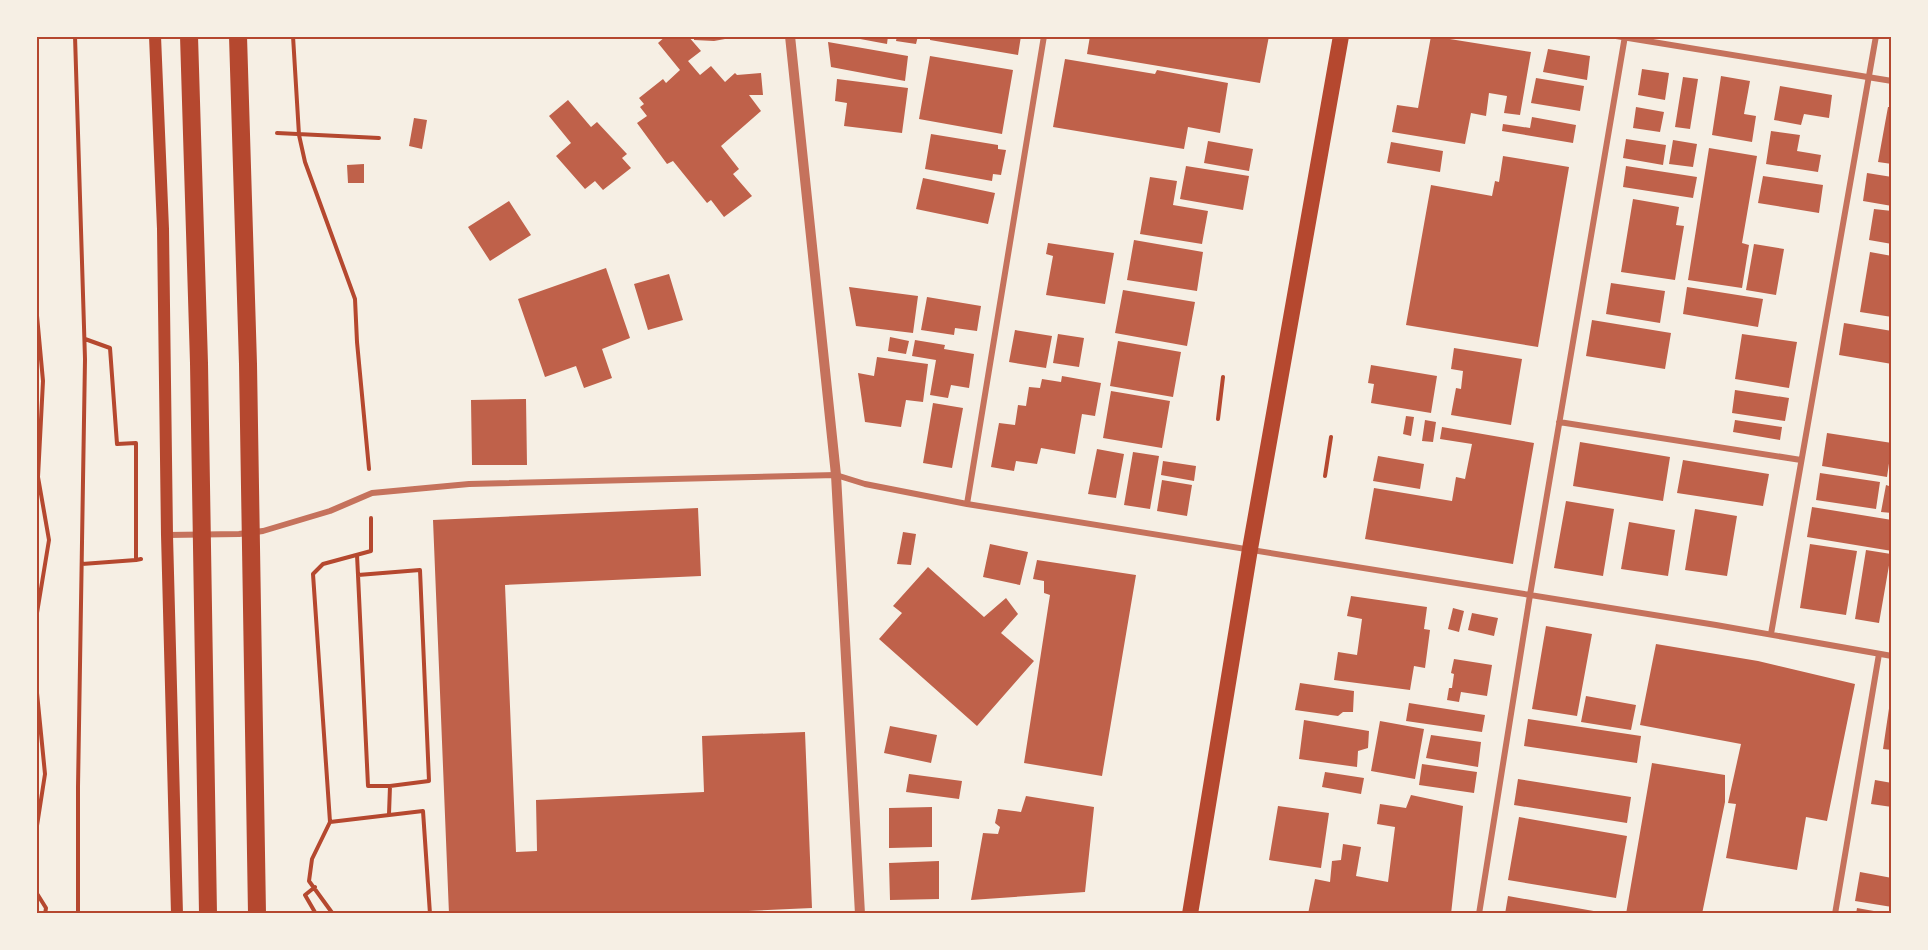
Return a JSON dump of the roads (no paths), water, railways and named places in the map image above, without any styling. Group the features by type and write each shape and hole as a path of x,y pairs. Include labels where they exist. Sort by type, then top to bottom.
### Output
{"highway":[{"path":"189,36 199,363 208,914"},
{"path":"238,36 249,376 257,914"},
{"path":"1190,914 1250,549 1341,36"}],"main road":[{"path":"155,36 163,230 167,535 177,914"}],"street":[{"path":"790,36 836,475 860,914"},
{"path":"967,504 1044,36"},
{"path":"1616,36 1892,81"},
{"path":"1771,634 1876,36"},
{"path":"1479,914 1530,595 1625,37"},
{"path":"1559,422 1801,460"},
{"path":"167,535 239,534 263,531 330,511 372,493 469,484 836,475 865,484 967,504 1771,634 1892,656"},
{"path":"1835,914 1879,654"}]}
